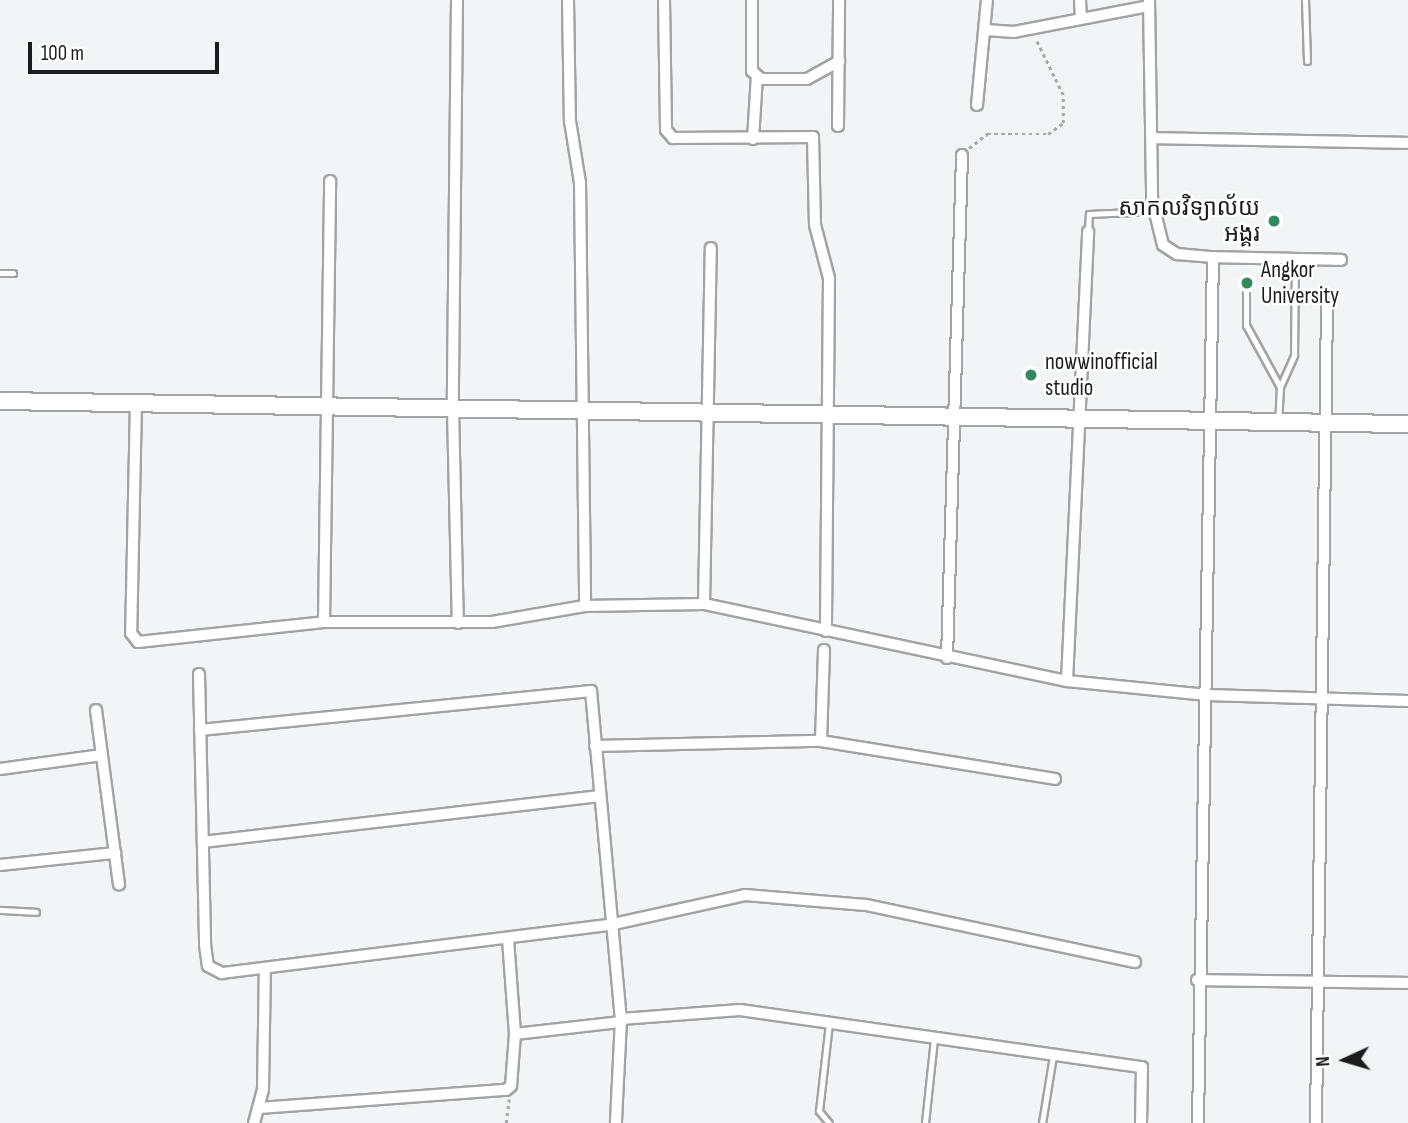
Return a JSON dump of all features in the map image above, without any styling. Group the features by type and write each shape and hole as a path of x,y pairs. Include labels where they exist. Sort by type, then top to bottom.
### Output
{"street":[{"path":"457,0 453,409 458,623"},
{"path":"568,0 570,121 580,183 580,409 584,606"},
{"path":"664,0 666,130 688,141 813,136 815,225 830,278 825,631"},
{"path":"752,0 757,76 754,139"},
{"path":"838,126 839,0"},
{"path":"977,105 987,0"},
{"path":"1080,0 1081,17"},
{"path":"986,30 1030,27 1149,3 1154,211 1163,245 1177,254 1295,261 1340,260"},
{"path":"757,76 771,82 807,79 839,61"},
{"path":"1152,138 1408,143"},
{"path":"947,658 950,416 962,155"},
{"path":"324,622 330,181"},
{"path":"1067,681 1088,231"},
{"path":"704,604 710,411 711,248"},
{"path":"1198,1123 1197,980 1208,695 1213,257"},
{"path":"1316,1123 1319,699 1327,304"},
{"path":"0,401 830,412 1408,424"},
{"path":"136,401 135,640 324,622 458,623 584,606 704,604 947,658 1067,681 1208,695 1408,701"},
{"path":"821,741 824,650"},
{"path":"199,674 208,966 222,973 609,925 745,895 866,905 1135,962"},
{"path":"200,730 583,688 590,691 609,925 621,1021 616,1123"},
{"path":"96,710 119,884"},
{"path":"595,746 821,741 1055,779"},
{"path":"0,769 102,755"},
{"path":"203,842 599,796"},
{"path":"0,865 115,853"},
{"path":"259,1108 510,1089 515,1034 508,939"},
{"path":"254,1123 259,1108 265,968"},
{"path":"1197,980 1408,983"},
{"path":"515,1034 720,1009 1142,1067 1141,1123"}],"lane":[{"path":"1305,0 1307,61"},
{"path":"1088,231 1088,214 1154,211"},
{"path":"1278,423 1280,387 1294,355 1295,261"},
{"path":"0,272 13,273"},
{"path":"1245,293 1246,325 1280,387"},
{"path":"0,909 36,912"},
{"path":"829,1023 819,1111 829,1123"},
{"path":"925,1123 934,1039"},
{"path":"1042,1123 1053,1056"}],"path":[{"path":"962,155 987,134 1048,134 1063,123 1063,95 1030,27"},
{"path":"506,1123 510,1089"}],"place":[{"name":"សាកលវិទ្យាល័យ អង្គរ","path":"1274,221"},
{"name":"Angkor University","path":"1247,283"},
{"name":"nowwinofficial studio","path":"1031,375"}]}
